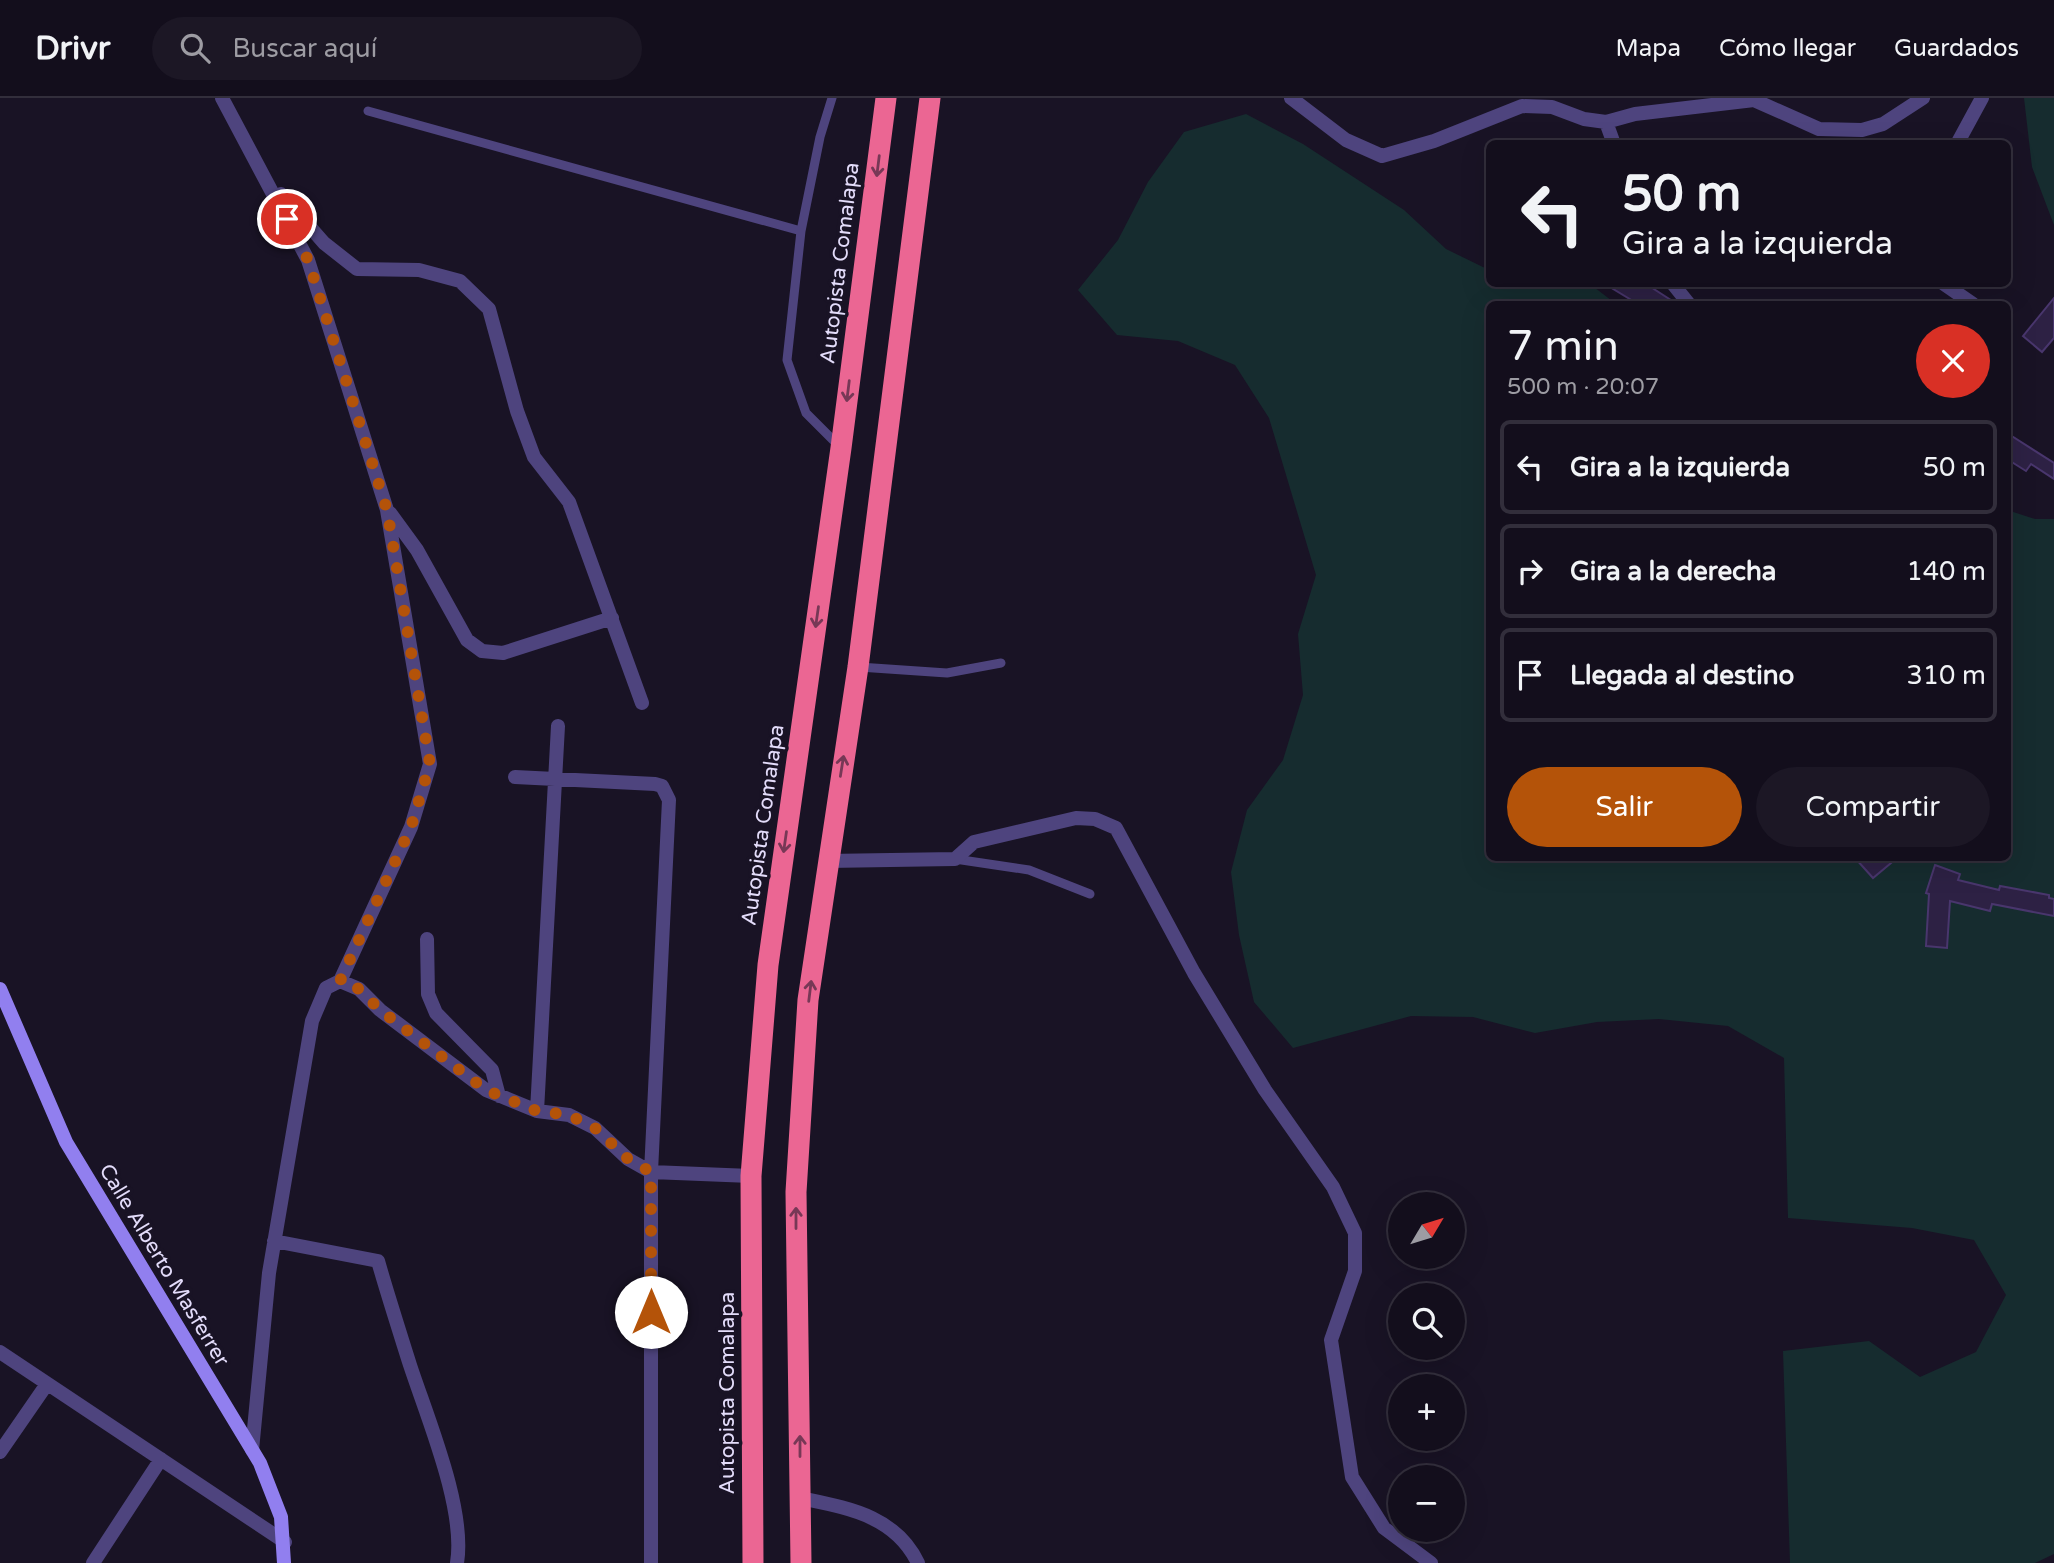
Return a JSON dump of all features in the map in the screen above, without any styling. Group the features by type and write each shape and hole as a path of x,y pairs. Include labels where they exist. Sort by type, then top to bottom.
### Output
{"highway":[{"name":"Autopista Comalapa","path":"753,1563 751,1175 768,965 841,448 886,98"},
{"path":"801,1563 796,1192 808,1000 858,667 930,98"}],"main road":[{"name":"Calle Alberto Masferrer","path":"0,989 66,1142 252,1450 276,1500 285,1542 284,1563"}],"street":[{"path":"222,98 308,260 387,510 430,764 411,827 340,981 326,988 312,1021 274,1241 252,1450"},
{"path":"1291,98 1346,140 1382,156 1434,141 1522,106 1552,107 1584,119 1606,122 1635,114 1754,100 1819,129 1862,130 1883,124 1923,98"},
{"path":"1959,140 1982,98"},
{"path":"1606,122 1613,140"},
{"path":"266,178 324,243 358,269 419,270 460,281 489,309 517,411 534,457 569,502 642,703"},
{"path":"1675,287 1687,301"},
{"path":"1948,287 1969,301"},
{"path":"387,510 417,550 467,640 482,651 503,653 612,618"},
{"path":"537,1111 558,726"},
{"path":"514,777 662,786 669,800 651,1172 651,1563"},
{"path":"827,861 955,859 974,842 1076,818 1095,819 1115,828 1194,973 1265,1090 1332,1187 1355,1233 1355,1272 1331,1340 1352,1477 1384,1528 1431,1563"},
{"path":"427,939 428,994 436,1013 492,1070 499,1096"},
{"path":"340,981 359,989 380,1010 466,1076 499,1096 537,1111 569,1115 595,1128 628,1159 651,1172 751,1175"},
{"path":"274,1241 378,1261 431,1426 452,1504 460,1546 457,1563"},
{"path":"0,1352 285,1542"},
{"path":"0,1452 47,1384"},
{"path":"93,1563 161,1459"},
{"path":"800,1498 863,1511 889,1526 918,1563"}],"lane":[{"path":"832,98 820,137 801,231 787,360 806,413 841,448"},
{"path":"368,111 801,231"},
{"path":"858,667 947,673 1001,663"},
{"path":"955,859 1029,870 1090,894"}],"green space":[{"path":"2024,98 2054,98 2054,225 2032,167"},
{"path":"1246,114 1303,144 1404,210 1446,249 1486,269 1486,287 1594,287 1612,301 1486,301 1486,861 2011,861 2011,511 2035,519 2054,519 2054,1554 2035,1563 1790,1563 1783,1351 1869,1341 1920,1377 1976,1352 2006,1295 1974,1240 1912,1228 1788,1218 1784,1058 1728,1026 1659,1019 1597,1022 1535,1033 1473,1017 1411,1016 1293,1048 1254,1002 1239,935 1231,872 1247,810 1283,760 1303,695 1298,634 1316,575 1269,418 1235,365 1178,341 1117,335 1078,290 1118,240 1148,182 1184,132"}],"building":[{"path":"1610,287 1651,287 1672,301 1633,301"},
{"path":"2054,298 2054,338 2042,352 2023,336"},
{"path":"2011,436 2054,463 2054,479 2031,464 2026,471 2011,462"},
{"path":"1858,861 1893,861 1873,878"},
{"path":"1935,865 1960,874 1958,880 1999,890 2000,886 2049,895 2049,898 2054,899 2054,916 1992,904 1990,911 1950,901 1947,948 1926,946 1929,894 1926,893"}],"route":[{"path":"287,219 308,260 387,510 430,764 411,827 340,981 359,989 380,1010 486,1090 537,1111 569,1115 595,1128 628,1159 651,1172 651,1312"}]}
